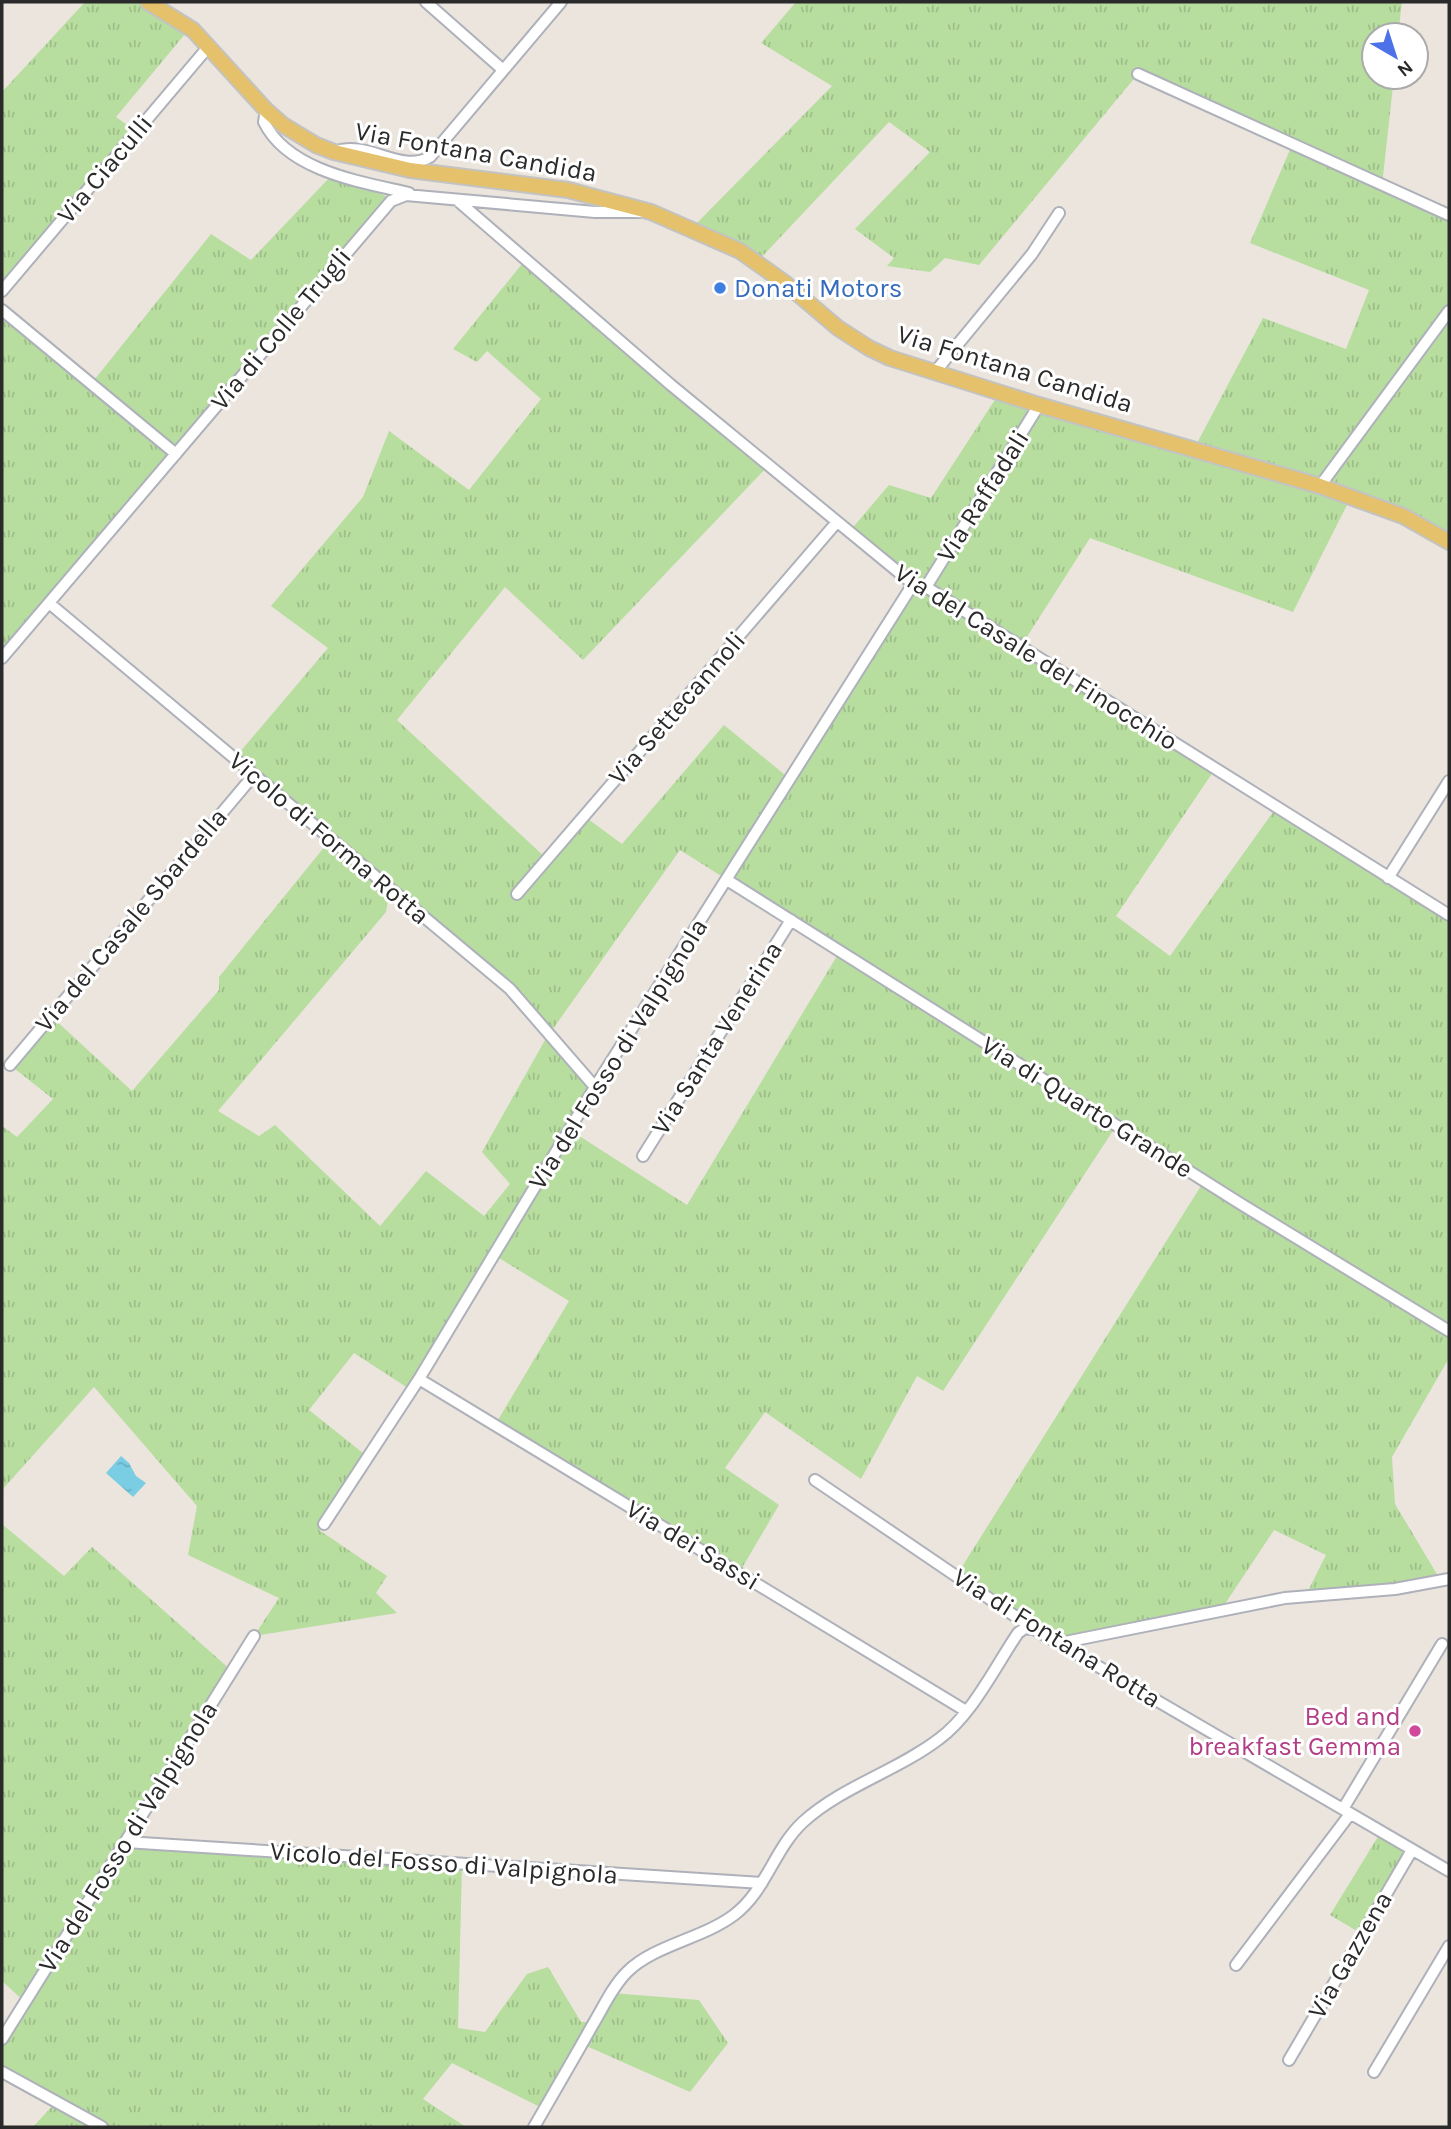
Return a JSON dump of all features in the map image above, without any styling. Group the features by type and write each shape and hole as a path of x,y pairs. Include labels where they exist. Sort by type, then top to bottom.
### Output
{"main road":[{"name":"Via Fontana Candida","path":"148,2 190,28 266,110 301,137 334,152 410,170 581,193 651,212 740,251 785,283 831,323 869,348 897,360 1039,405 1320,486 1403,516 1449,542"}],"street":[{"path":"426,2 502,69"},
{"path":"334,152 353,148 408,162 424,160 440,147 502,69 561,2"},
{"name":"Via Ciaculli","path":"2,292 209,46"},
{"path":"1138,74 1449,215"},
{"path":"266,110 264,118 267,128 282,144 310,164 353,180 429,197"},
{"name":"Via di Colle Trugli","path":"2,658 384,206 399,196 596,212 651,212"},
{"name":"Via del Casale del Finocchio","path":"457,200 671,385 913,584 926,587 1449,915"},
{"path":"935,372 1032,254 1059,213"},
{"path":"2,310 176,454"},
{"path":"1320,486 1449,311"},
{"name":"Via Raffadali","path":"926,587 1039,405"},
{"name":"Via Settecannoli","path":"517,894 836,522"},
{"name":"Via del Fosso di Valpignola","path":"324,1524 419,1379 595,1087 913,584"},
{"name":"Vicolo di Forma Rotta","path":"49,603 510,989 595,1087"},
{"name":"Via del Casale Sbardella","path":"10,1065 253,776"},
{"path":"1388,878 1449,781"},
{"name":"Via di Quarto Grande","path":"727,880 1449,1332"},
{"name":"Via Santa Venerina","path":"643,1156 791,920"},
{"name":"Via dei Sassi","path":"419,1379 967,1711"},
{"name":"Via di Fontana Rotta","path":"815,1480 1034,1629 1449,1871"},
{"path":"1060,1643 1279,1599 1387,1590 1449,1579"},
{"path":"534,2127 625,1974 648,1958 725,1922 745,1906 762,1883 786,1841 806,1820 837,1798 931,1745 952,1728 967,1711 1018,1633 1025,1628 1034,1629"},
{"name":"Via del Fosso di Valpignola","path":"2,2039 254,1636"},
{"path":"1236,1965 1346,1812 1443,1644"},
{"name":"Vicolo del Fosso di Valpignola","path":"126,1843 762,1883"},
{"name":"Via Gazzena","path":"1289,2060 1412,1850"},
{"path":"1374,2072 1449,1945"},
{"path":"2,2072 102,2127"}],"green space":[{"path":"85,2 148,2 190,28 116,117 137,132 2,291 2,92"},
{"path":"796,2 1402,2 1400,21 1360,21 1360,91 1392,91 1382,185 1449,215 1449,542 1351,497 1293,612 1090,538 1023,643 1215,769 1116,916 1170,956 1276,808 1449,915 1449,1358 1392,1457 1395,1504 1441,1581 1306,1595 1326,1555 1274,1530 1219,1613 1060,1643 1034,1629 960,1570 1204,1181 1116,1126 943,1391 917,1376 861,1479 765,1412 725,1468 779,1505 739,1573 495,1425 569,1301 494,1255 411,1390 354,1353 309,1410 368,1457 319,1530 387,1576 376,1593 397,1613 254,1636 279,1598 188,1555 197,1506 94,1387 2,1490 2,1126 17,1137 53,1099 10,1065 51,1016 132,1091 219,990 219,977 330,840 234,759 328,648 271,606 363,497 389,431 469,490 541,399 487,351 477,362 453,349 526,259 768,466 583,660 505,587 397,720 547,859 584,816 622,844 724,725 790,779 913,584 849,532 889,485 931,498 1000,392 1194,449 1263,318 1346,349 1369,290 1250,243 1292,145 1138,74 979,265 945,258 930,272 887,266 894,258 855,229 930,152 889,122 757,262 692,228 832,86 761,43","holes":["680,850 840,951 687,1205 570,1130 595,1087 550,1033","390,890 549,1033 482,1152 510,1184 484,1216 426,1171 380,1226 275,1125 259,1136 218,1111 386,912"]},
{"path":"333,174 393,199 2,658 2,310 91,384 211,234 251,260"},
{"path":"2,1524 64,1576 92,1547 232,1671 126,1842 462,1864 458,2028 485,2032 527,1974 548,1967 581,2022 595,2022 612,1993 699,2000 728,2043 690,2092 582,2044 544,2109 452,2063 423,2099 466,2127 33,2127 56,2102 2,2072 2,2039 25,2002 2,1981"},
{"path":"1379,1835 1405,1850 1357,1931 1330,1915"}],"water":[{"path":"121,1456 129,1463 136,1476 146,1483 133,1497 106,1473"}],"place":[{"name":"Donati Motors","path":"720,288"},
{"name":"Bed and breakfast Gemma","path":"1415,1731"}]}
